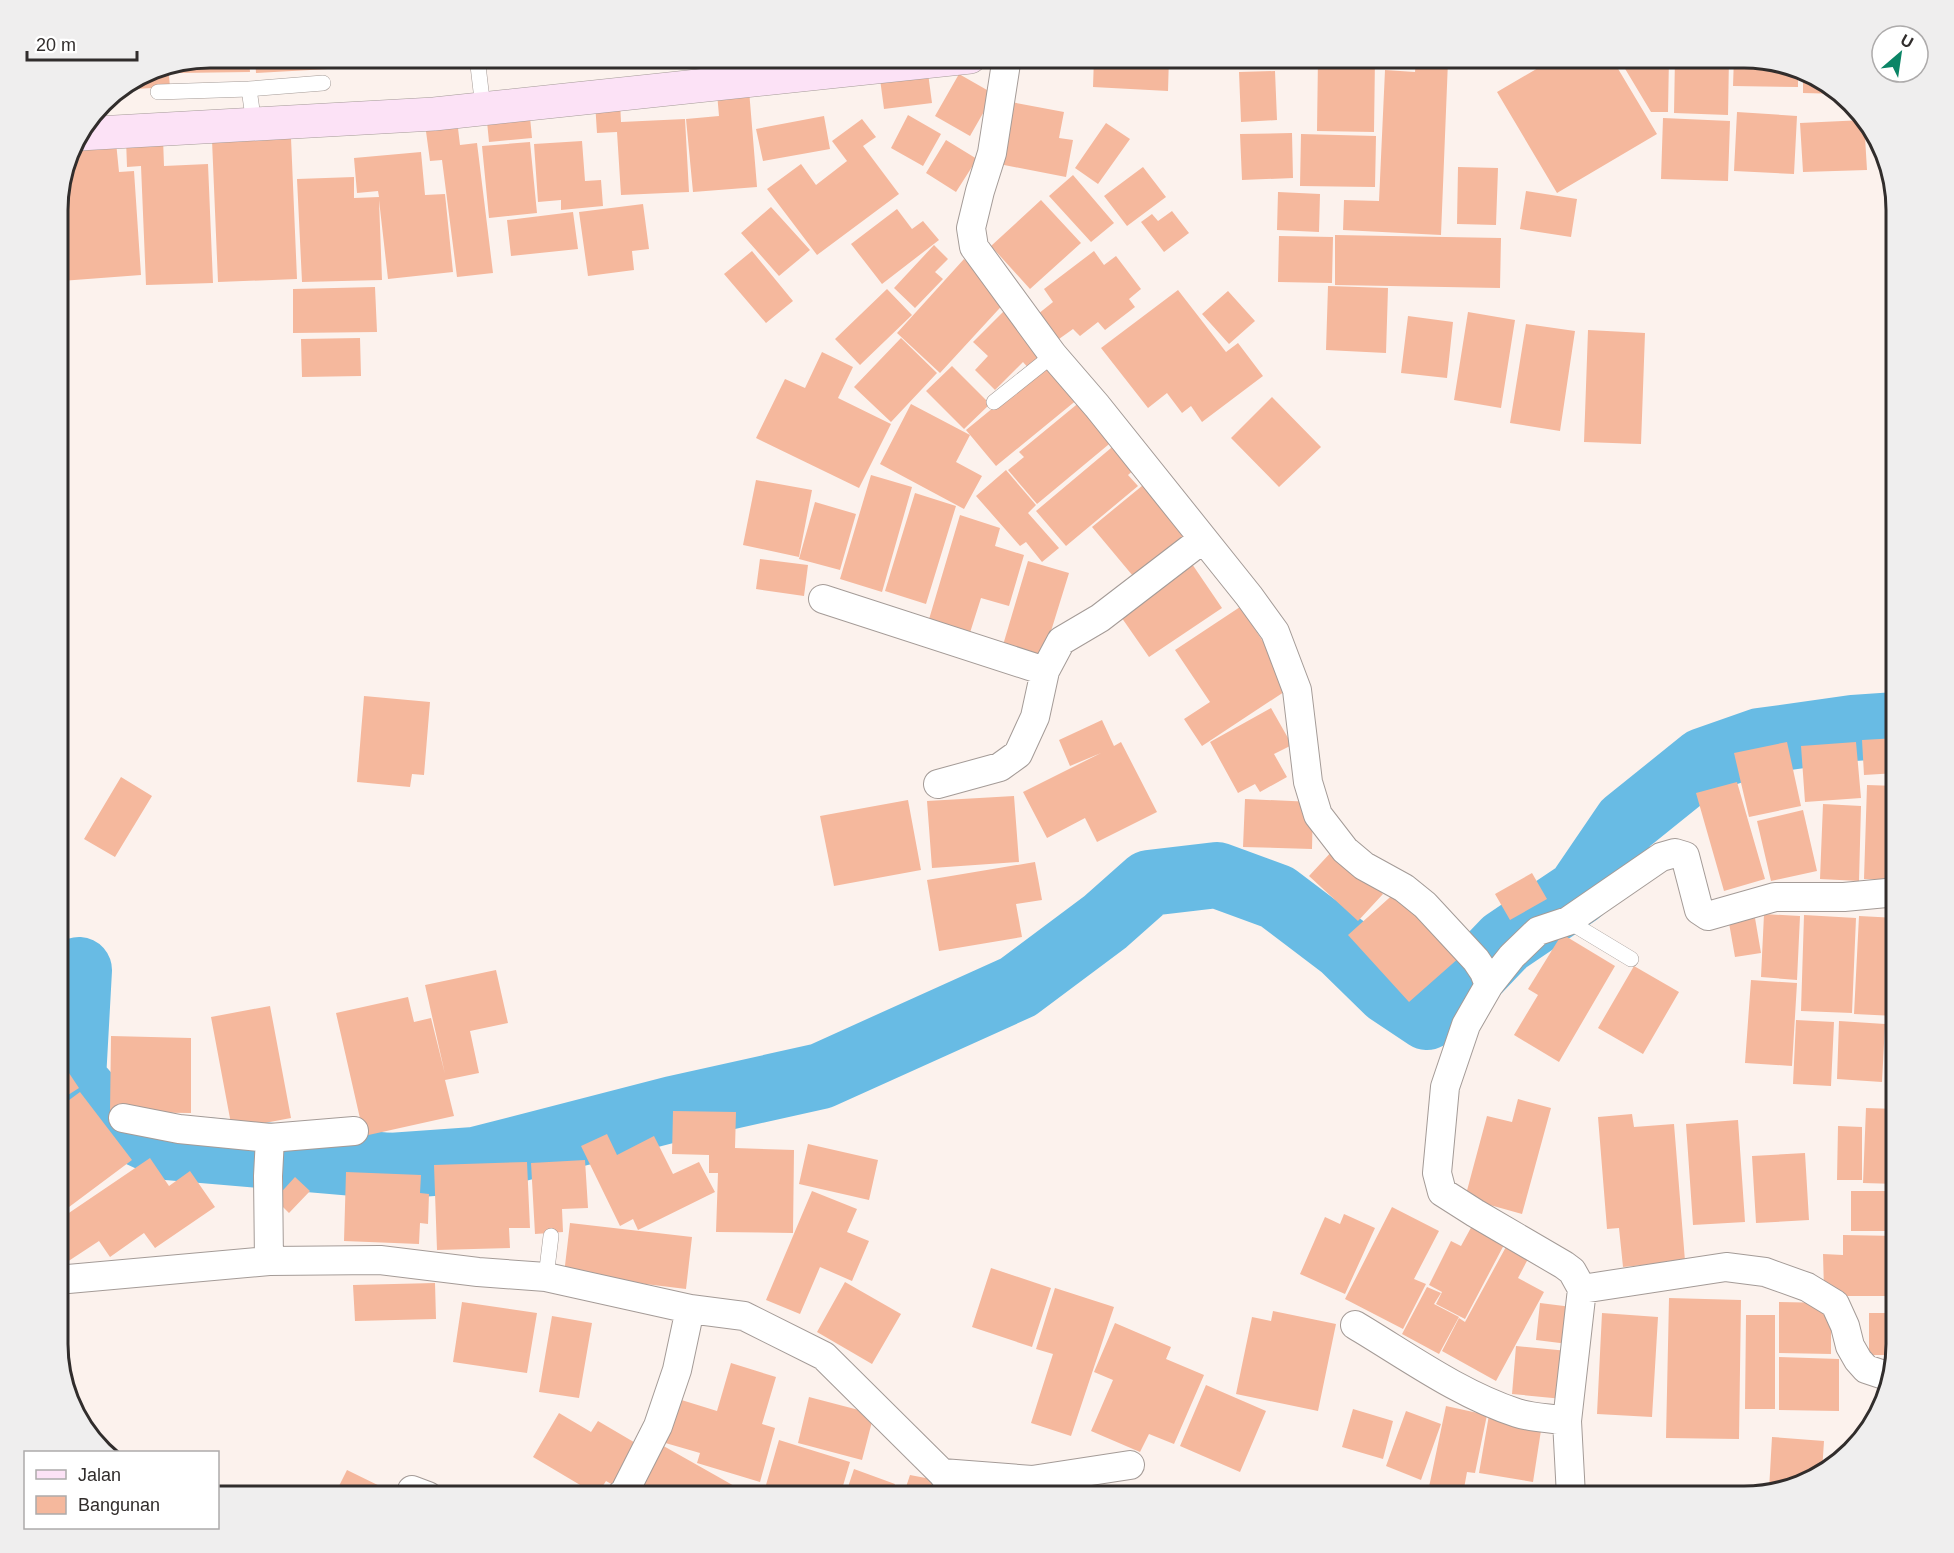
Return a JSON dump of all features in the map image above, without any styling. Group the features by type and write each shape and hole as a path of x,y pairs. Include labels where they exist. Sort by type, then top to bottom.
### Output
{"street":[{"path":"90,133 434,114 865,68"},
{"path":"1005,68 992,153 971,228 974,247 1053,355 1097,406 1249,596 1275,632 1297,690 1308,782 1318,815 1345,850 1364,866 1404,888 1425,905 1483,973"},
{"path":"938,784 1000,767 1018,753 1035,717 1045,671 1060,641 1100,618 1203,539"},
{"path":"823,599 1045,671"},
{"path":"1570,1486 1567,1421 1582,1289 1572,1271 1564,1265 1442,1192 1437,1173 1445,1087 1483,973 1512,956 1538,931 1568,921 1661,857 1675,853 1686,856 1699,910 1708,916 1775,897 1844,897 1886,893"},
{"path":"123,1118 271,1143 354,1131"},
{"path":"269,1261 268,1176 271,1143"},
{"path":"68,1279 269,1261 380,1260 478,1272 546,1277 690,1309 744,1316 824,1356 942,1473 952,1486"},
{"path":"1582,1289 1726,1267 1765,1272 1807,1287 1835,1304 1845,1326 1850,1346 1858,1360 1866,1369 1883,1375"},
{"path":"628,1486 658,1426 677,1370 690,1309"},
{"path":"1354,1325 1486,1401 1519,1414 1567,1421"},
{"path":"942,1473 1032,1480 1130,1465"}],"lane":[{"path":"478,68 483,108"},
{"path":"158,92 249,89 323,83"},
{"path":"249,89 254,124"},
{"path":"993,402 1053,355"},
{"path":"1568,921 1631,959"},
{"path":"546,1277 551,1236"}],"building":[{"path":"209,68 250,68 250,72 176,73"},
{"path":"256,68 328,69 256,73"},
{"path":"1094,68 1169,68 1168,91 1093,87"},
{"path":"1318,68 1375,68 1374,132 1317,131"},
{"path":"1415,68 1448,68 1441,235 1343,230 1344,200 1379,201 1385,70 1415,72"},
{"path":"1538,68 1618,68 1657,134 1557,193 1497,92"},
{"path":"1625,68 1669,68 1668,112 1651,112"},
{"path":"1675,68 1729,68 1728,115 1674,113"},
{"path":"1734,68 1772,70 1798,78 1798,87 1733,86"},
{"path":"1275,71 1277,120 1241,122 1239,72"},
{"path":"169,73 170,87 134,89"},
{"path":"928,73 932,103 884,109 880,79"},
{"path":"959,74 994,94 970,136 935,116"},
{"path":"1803,80 1826,94 1803,93"},
{"path":"749,90 757,187 693,192 686,119 719,116 717,93"},
{"path":"620,101 621,122 685,119 689,192 621,195 617,132 597,133 595,102"},
{"path":"1011,102 1064,112 1059,138 1073,140 1066,177 999,164"},
{"path":"529,107 532,138 489,142 486,111"},
{"path":"1737,112 1797,116 1794,174 1734,171"},
{"path":"908,115 941,134 923,166 891,148"},
{"path":"824,116 830,149 763,161 756,129"},
{"path":"1663,118 1730,121 1728,181 1661,179"},
{"path":"862,119 876,137 863,146 899,194 817,255 767,189 801,164 816,185 847,161 832,141"},
{"path":"457,120 460,145 477,143 493,273 457,277 442,160 430,161 425,124"},
{"path":"1855,120 1865,134 1867,170 1803,172 1800,123"},
{"path":"1106,123 1130,139 1098,184 1075,168"},
{"path":"1292,133 1293,178 1242,180 1240,134"},
{"path":"1301,134 1376,136 1375,187 1300,186"},
{"path":"163,138 164,166 208,164 213,283 146,285 141,166 127,167 126,139"},
{"path":"291,138 297,279 218,282 212,140"},
{"path":"946,140 977,159 956,192 926,173"},
{"path":"582,141 585,181 601,180 603,206 561,210 561,200 538,202 534,144"},
{"path":"116,142 119,172 134,171 141,275 68,280 70,182 83,145"},
{"path":"530,142 537,213 489,218 482,146"},
{"path":"421,152 425,195 445,194 453,272 388,279 379,200 382,280 302,282 297,179 354,177 354,198 379,197 378,191 357,193 354,158"},
{"path":"1143,167 1166,197 1127,226 1104,196"},
{"path":"1458,167 1498,168 1496,225 1457,224"},
{"path":"1073,175 1114,223 1091,242 1049,196"},
{"path":"1526,191 1577,199 1571,237 1520,229"},
{"path":"1278,192 1320,194 1319,232 1277,230"},
{"path":"1041,200 1081,243 1030,289 991,246"},
{"path":"643,204 649,249 632,251 634,270 588,276 579,212"},
{"path":"771,207 810,250 779,276 741,233"},
{"path":"897,209 912,229 923,221 939,240 882,284 851,244"},
{"path":"1172,211 1189,233 1164,252 1141,222 1152,214 1158,221"},
{"path":"573,212 578,249 511,256 507,220"},
{"path":"1335,235 1501,238 1500,288 1335,285"},
{"path":"1279,236 1333,237 1332,283 1278,282"},
{"path":"934,245 948,259 935,272 943,279 915,308 894,288"},
{"path":"752,251 793,301 766,323 724,274"},
{"path":"1094,251 1104,265 1116,256 1141,289 1129,299 1135,307 1105,330 1098,322 1080,336 1073,329 1059,339 1038,314 1053,302 1044,289"},
{"path":"964,259 1009,298 940,373 897,333"},
{"path":"1328,286 1388,288 1386,353 1326,350"},
{"path":"375,287 377,332 293,333 293,289"},
{"path":"887,289 912,315 860,365 835,339"},
{"path":"1178,290 1226,352 1238,343 1263,376 1202,422 1191,406 1182,413 1167,393 1148,408 1101,348"},
{"path":"1228,291 1255,321 1229,344 1202,314"},
{"path":"1004,311 1047,354 1031,371 1023,362 995,390 975,370 988,356 973,342"},
{"path":"1468,312 1515,320 1501,408 1454,400"},
{"path":"1408,316 1453,322 1447,378 1401,373"},
{"path":"1526,324 1575,331 1560,431 1510,423"},
{"path":"1588,330 1645,333 1641,444 1584,442"},
{"path":"360,338 361,376 302,377 301,339"},
{"path":"901,338 937,373 891,422 854,387"},
{"path":"822,352 853,367 838,398 891,424 859,488 756,438 785,379 805,388"},
{"path":"1049,362 1078,399 996,466 966,430"},
{"path":"952,366 990,404 964,429 926,391"},
{"path":"1272,397 1321,447 1279,487 1231,438"},
{"path":"1081,401 1114,440 1037,504 1008,470 1024,457 1019,452"},
{"path":"911,404 970,435 956,462 982,476 964,509 880,464"},
{"path":"1117,443 1137,467 1128,475 1138,486 1066,546 1036,511"},
{"path":"1006,470 1036,505 1028,513 1059,548 1042,562 1026,542 1020,546 976,496"},
{"path":"871,475 912,487 882,592 840,579"},
{"path":"756,480 812,490 799,557 743,545"},
{"path":"1148,481 1194,537 1138,582 1092,527"},
{"path":"915,493 956,506 926,604 885,591"},
{"path":"815,502 856,514 840,570 799,559"},
{"path":"960,515 1000,528 995,546 1024,555 1009,606 981,598 968,639 927,626"},
{"path":"760,559 808,565 804,596 756,589"},
{"path":"1028,561 1069,573 1043,657 1003,645"},
{"path":"1190,561 1222,608 1149,657 1117,611"},
{"path":"1240,607 1293,686 1202,746 1184,719 1210,702 1175,650"},
{"path":"364,696 430,702 424,775 412,774 410,787 357,782"},
{"path":"1271,708 1292,745 1274,754 1287,777 1260,792 1255,784 1238,793 1210,742"},
{"path":"1102,720 1114,746 1121,742 1157,812 1097,842 1085,818 1047,838 1023,792 1101,753 1070,766 1059,740"},
{"path":"1886,739 1886,774 1864,775 1862,740"},
{"path":"1787,742 1801,806 1749,817 1734,753"},
{"path":"1856,742 1861,798 1805,802 1801,746"},
{"path":"121,777 152,796 115,857 84,839"},
{"path":"1737,782 1765,879 1724,891 1696,793"},
{"path":"1867,785 1886,786 1886,880 1864,879"},
{"path":"1014,796 1019,862 932,868 927,801"},
{"path":"1245,799 1313,802 1312,849 1243,847"},
{"path":"908,800 921,870 834,886 820,816"},
{"path":"1823,804 1861,806 1859,881 1820,879"},
{"path":"1803,810 1817,871 1771,881 1757,821"},
{"path":"1334,849 1383,894 1358,921 1309,876"},
{"path":"1035,862 1042,900 1016,904 1022,937 939,951 927,880"},
{"path":"1532,873 1547,899 1510,920 1495,894"},
{"path":"1398,890 1460,957 1409,1002 1348,935"},
{"path":"1764,914 1800,916 1797,980 1761,977"},
{"path":"1804,915 1856,918 1852,1013 1801,1011"},
{"path":"1859,916 1886,917 1886,1016 1854,1014"},
{"path":"1755,918 1761,953 1735,957 1729,923"},
{"path":"1562,934 1615,966 1559,1062 1514,1035 1538,995 1528,989"},
{"path":"1634,966 1679,992 1643,1054 1598,1028"},
{"path":"496,970 508,1023 470,1031 479,1073 445,1080 454,1116 364,1136 336,1013 408,997 414,1022 431,1018 445,1074 425,985"},
{"path":"1751,980 1797,983 1792,1066 1745,1063"},
{"path":"270,1006 291,1118 232,1129 211,1017"},
{"path":"1796,1020 1834,1022 1831,1086 1793,1084"},
{"path":"1839,1021 1885,1024 1882,1082 1837,1079"},
{"path":"111,1036 191,1038 191,1113 110,1112"},
{"path":"68,1072 79,1088 68,1095"},
{"path":"80,1092 132,1160 68,1208 68,1101"},
{"path":"1518,1099 1551,1108 1522,1214 1465,1198 1487,1116 1512,1122"},
{"path":"1866,1108 1886,1109 1886,1184 1863,1183"},
{"path":"673,1111 736,1112 735,1148 794,1150 793,1233 716,1232 718,1173 709,1173 709,1155 672,1154"},
{"path":"1632,1114 1634,1127 1674,1124 1685,1261 1623,1267 1619,1228 1607,1229 1598,1117"},
{"path":"1738,1120 1745,1222 1693,1225 1686,1124"},
{"path":"1838,1126 1862,1127 1862,1180 1837,1180"},
{"path":"607,1134 617,1155 654,1136 673,1174 699,1162 715,1192 638,1230 633,1219 620,1226 581,1146"},
{"path":"808,1144 878,1160 869,1200 799,1184"},
{"path":"1805,1153 1809,1220 1756,1223 1752,1156"},
{"path":"150,1158 169,1186 190,1171 215,1207 155,1248 144,1233 110,1257 99,1241 68,1261 68,1214"},
{"path":"585,1160 588,1208 562,1209 563,1232 535,1234 531,1163"},
{"path":"527,1162 530,1228 509,1228 510,1248 437,1250 434,1165"},
{"path":"346,1172 421,1175 420,1193 429,1194 428,1224 420,1223 419,1244 344,1241"},
{"path":"295,1177 310,1191 289,1213 275,1199"},
{"path":"812,1191 857,1209 847,1232 869,1241 852,1281 820,1267 800,1314 766,1300"},
{"path":"1851,1191 1886,1191 1886,1231 1851,1231"},
{"path":"1392,1207 1439,1231 1414,1279 1426,1284 1403,1329 1345,1299"},
{"path":"1344,1214 1375,1228 1345,1294 1300,1274 1325,1217 1340,1224"},
{"path":"570,1223 692,1237 686,1289 564,1274"},
{"path":"1473,1224 1506,1241 1465,1319 1436,1304 1442,1292 1429,1285 1451,1241 1461,1246"},
{"path":"1843,1235 1886,1236 1886,1296 1843,1296 1843,1291 1824,1290 1823,1254 1843,1255"},
{"path":"1507,1245 1529,1257 1518,1278 1544,1292 1496,1381 1442,1351 1459,1318 1465,1322"},
{"path":"991,1268 1051,1288 1032,1347 972,1327"},
{"path":"845,1282 901,1314 872,1364 817,1332"},
{"path":"435,1283 436,1319 355,1321 353,1285"},
{"path":"1427,1287 1441,1293 1434,1304 1459,1317 1439,1354 1402,1334"},
{"path":"1055,1288 1114,1307 1071,1436 1031,1423 1053,1354 1036,1349"},
{"path":"1669,1298 1741,1300 1739,1439 1666,1438"},
{"path":"462,1302 537,1313 527,1373 453,1362"},
{"path":"1779,1302 1831,1303 1831,1354 1779,1353"},
{"path":"1540,1303 1572,1307 1568,1344 1536,1340"},
{"path":"1273,1311 1336,1324 1318,1411 1236,1394 1252,1317 1271,1321"},
{"path":"1602,1313 1658,1317 1652,1417 1597,1414"},
{"path":"1869,1313 1886,1313 1885,1355 1869,1355"},
{"path":"1746,1315 1775,1315 1775,1409 1745,1409"},
{"path":"552,1316 592,1323 579,1398 539,1392"},
{"path":"1115,1323 1171,1347 1166,1359 1204,1375 1174,1444 1149,1434 1140,1452 1091,1431 1113,1380 1094,1372"},
{"path":"1516,1346 1568,1351 1563,1399 1512,1394"},
{"path":"1779,1357 1839,1359 1839,1411 1779,1410"},
{"path":"731,1363 776,1377 762,1424 775,1428 760,1482 697,1463 700,1453 662,1442 675,1398 717,1411"},
{"path":"1206,1385 1266,1411 1240,1472 1180,1446"},
{"path":"809,1397 874,1414 862,1460 798,1443"},
{"path":"1446,1406 1487,1415 1475,1473 1467,1472 1464,1486 1429,1486"},
{"path":"1353,1409 1393,1421 1383,1459 1342,1447"},
{"path":"1406,1411 1441,1424 1421,1480 1386,1466"},
{"path":"559,1413 591,1432 598,1421 644,1448 622,1486 615,1486 606,1481 603,1486 582,1486 533,1457"},
{"path":"1489,1415 1542,1424 1533,1482 1479,1473"},
{"path":"1772,1437 1824,1441 1823,1462 1799,1475 1769,1483"},
{"path":"779,1440 850,1462 843,1486 766,1485"},
{"path":"660,1444 734,1486 646,1486 639,1482"},
{"path":"854,1469 895,1484 894,1486 848,1486"},
{"path":"347,1470 380,1486 339,1486"},
{"path":"910,1475 936,1480 935,1486 906,1486"}],"waterway":[{"path":"79,970 73,1079 108,1119 168,1147 390,1166 475,1160 673,1109 821,1076 1018,987 1105,922 1149,883 1217,875 1277,897 1343,947 1388,991 1427,1017 1452,1003 1463,986 1505,942 1579,892 1626,823 1703,761 1760,741 1886,726"}]}
